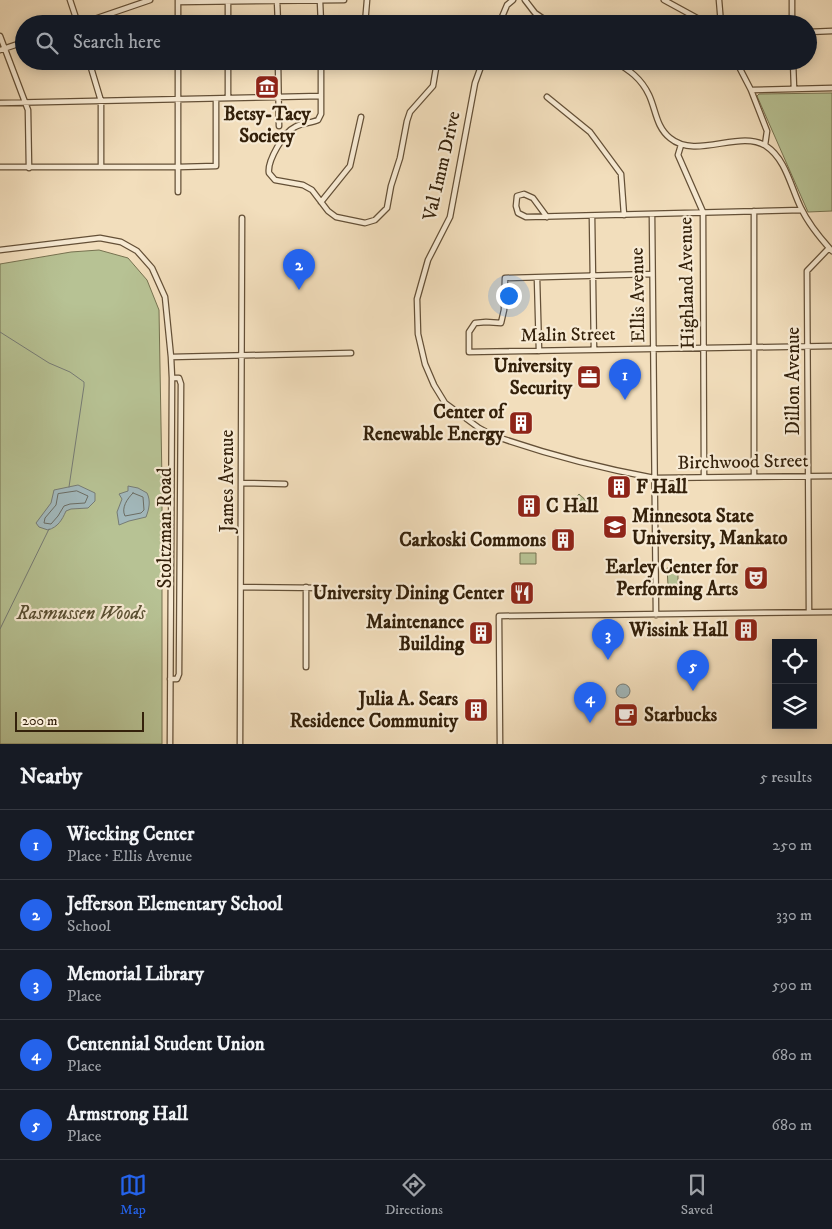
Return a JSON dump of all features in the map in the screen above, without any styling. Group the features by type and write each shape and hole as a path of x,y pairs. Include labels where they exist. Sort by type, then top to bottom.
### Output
{"street":[{"path":"70,0 76,15"},
{"path":"106,15 150,0"},
{"path":"277,0 278,15"},
{"path":"178,15 178,1 344,0"},
{"path":"366,15 367,0"},
{"path":"503,15 507,5 513,0"},
{"path":"524,0 538,15"},
{"path":"664,0 692,15"},
{"path":"720,0 721,15"},
{"path":"792,0 792,15"},
{"path":"320,1 321,15"},
{"path":"228,2 228,15"},
{"path":"817,32 832,31"},
{"path":"0,36 2,49 28,110 29,168"},
{"path":"2,49 15,45"},
{"path":"92,70 101,101 101,168"},
{"path":"178,70 178,192"},
{"path":"228,70 228,98"},
{"path":"278,70 279,126"},
{"path":"321,70 321,114 318,120 300,125 290,131 276,151 268,170 271,178 275,180 307,187 312,190 332,215 342,219 370,222 384,213 389,203 391,186 400,158 407,121 414,106 429,92 435,70"},
{"name":"Val Imm Drive","path":"479,70 474,83 450,218 428,260 417,300 418,334 428,371 445,403 492,435 596,466 654,478"},
{"path":"628,70 637,76 650,96 660,128 681,145 697,146 750,141 766,145 776,153 802,210 830,250"},
{"path":"741,70 751,90 767,131 766,145"},
{"path":"793,70 794,89"},
{"path":"751,90 832,88"},
{"path":"0,103 321,96"},
{"path":"547,97 590,132 621,174 624,215"},
{"path":"0,167 216,166 216,98"},
{"path":"321,202 350,166 360,118"},
{"name":"Highland Avenue","path":"681,145 678,155 703,212 704,477"},
{"path":"547,217 533,198 524,194 517,196 516,206 518,212 526,217 547,217 592,216 802,210"},
{"path":"754,211 754,477"},
{"name":"Ellis Avenue","path":"652,214 656,615"},
{"path":"592,216 594,350"},
{"name":"James Avenue","path":"240,744 242,218"},
{"name":"Stoltzman Road","path":"0,250 100,238 121,242 133,248 152,268 165,297 172,378 170,744"},
{"name":"Dillon Avenue","path":"809,612 807,271 830,250"},
{"path":"539,351 537,278 652,274"},
{"name":"Malin Street","path":"537,278 505,278 504,310 500,323 475,323 469,332 469,352 832,346"},
{"path":"171,357 350,353"},
{"name":"Stoltzman Road","path":"170,679 177,679 179,674 181,384 179,378 172,378"},
{"name":"Birchwood Street","path":"654,478 832,476"},
{"path":"242,483 285,484"},
{"path":"306,587 306,667"},
{"path":"241,588 324,588"},
{"path":"500,744 499,616 832,612"}],"green space":[{"path":"832,93 832,211 808,212 757,96 759,94"},
{"name":"Rasmussen Woods","path":"99,250 128,258 147,280 159,310 162,482 162,744 0,744 0,264 71,252"},
{"path":"579,494 591,505 585,511 573,501"},
{"path":"520,553 536,553 536,564 520,564"},
{"path":"667,568 678,568 678,585 668,585"}],"water":[{"path":"78,485 95,493 95,501 88,508 66,511 59,523 51,529 39,527 36,523 51,503 54,490"},
{"path":"128,486 138,488 147,493 149,508 146,517 119,525 117,512 122,499 119,494 128,491"},
{"path":"623,684 628,686 630,691 628,696 623,698 618,696 616,691 618,686"}],"waterway":[{"path":"0,332 49,363 70,372 84,382 69,487"},
{"path":"0,629 49,529"}],"place":[{"name":"Betsy-Tacy Society","path":"267,87"},
{"name":"Jefferson Elementary School","path":"299,290"},
{"name":"University Security","path":"589,377"},
{"name":"Wiecking Center","path":"625,400"},
{"name":"Center of Renewable Energy","path":"521,423"},
{"name":"F Hall","path":"619,487"},
{"name":"C Hall","path":"529,506"},
{"name":"Minnesota State University, Mankato","path":"615,527"},
{"name":"Carkoski Commons","path":"563,540"},
{"name":"Earley Center for Performing Arts","path":"756,578"},
{"name":"University Dining Center","path":"522,593"},
{"name":"Wissink Hall","path":"746,630"},
{"name":"Maintenance Building","path":"481,633"},
{"name":"Memorial Library","path":"608,660"},
{"name":"Armstrong Hall","path":"693,691"},
{"name":"Julia A. Sears Residence Community","path":"476,710"},
{"name":"Starbucks","path":"626,715"},
{"name":"Centennial Student Union","path":"590,723"}]}
